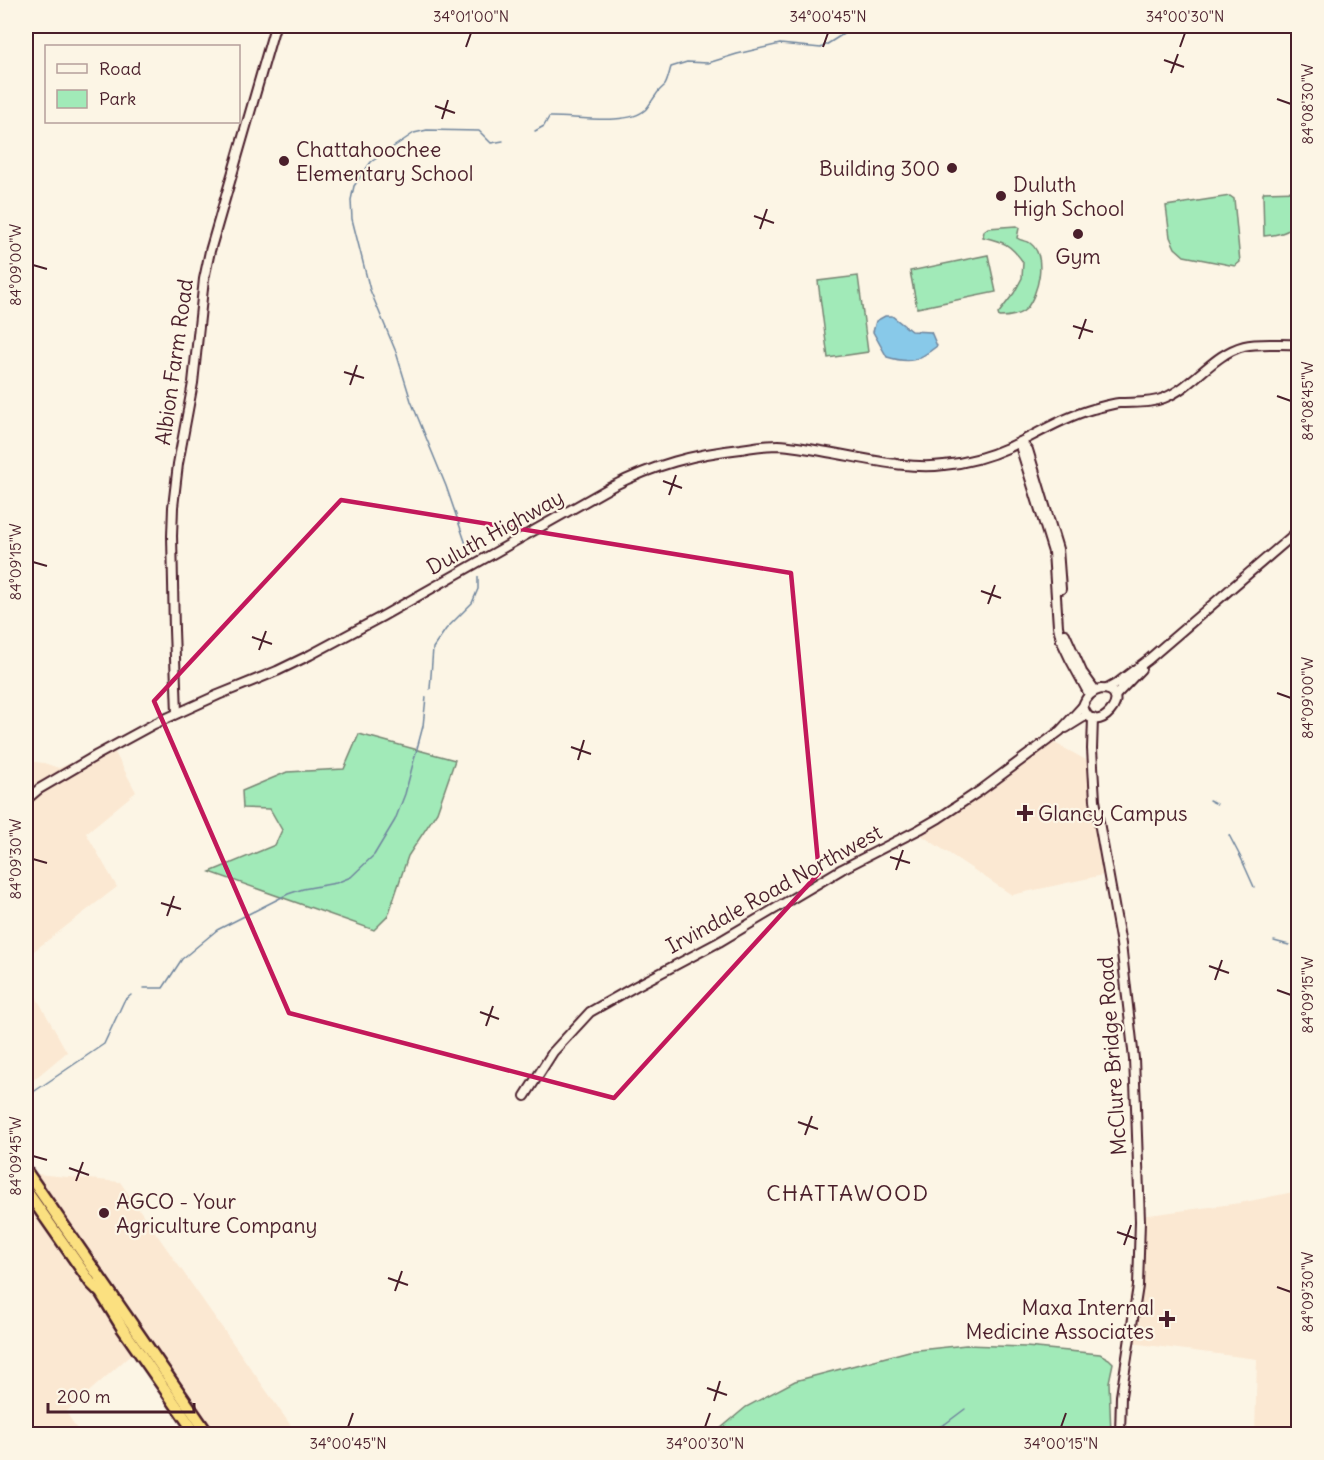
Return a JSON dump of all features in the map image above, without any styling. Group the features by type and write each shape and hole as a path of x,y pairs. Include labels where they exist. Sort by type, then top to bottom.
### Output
{"highway":[{"path":"26,1171 208,1434"},
{"path":"26,1190 91,1283 101,1293 123,1329 196,1434"}],"street":[{"name":"Albion Farm Road","path":"177,713 172,536 178,464 193,383 204,279 275,26"},
{"name":"Duluth Highway","path":"26,800 39,789 97,755 177,713 277,671 381,617 635,474 696,455 775,445 921,466 944,465 974,459 1005,449 1066,419 1091,410 1117,404 1162,399 1179,390 1224,355 1244,346 1299,344"},
{"path":"1021,442 1028,450 1058,549 1065,637 1092,692"},
{"path":"1149,659 1115,696 1114,706 1107,715 1094,717 1083,706 1092,692 1107,689 1116,684 1149,659 1299,531"},
{"path":"1107,689 1115,696"},
{"name":"Irvindale Road Northwest","path":"525,1096 553,1052 590,1012 719,942 842,869 939,818 981,790 1059,731 1083,706"},
{"name":"Irvindale Road Northwest","path":"1059,731 1094,717"},
{"name":"McClure Bridge Road","path":"1094,717 1093,763 1097,810 1120,938 1134,1059 1140,1221 1138,1286 1121,1396 1120,1434"}],"highlighted area":[{"path":"341,500 791,573 819,873 614,1098 289,1013 154,701"}],"shaded area":[{"name":"Glancy Campus","path":"1053,742 1088,761 1092,806 1103,875 1012,895 921,835 947,820"},
{"path":"112,747 136,792 86,833 117,887 26,957 26,761 59,768"},
{"path":"26,979 67,1052 26,1086"},
{"path":"26,1173 120,1182 296,1433 204,1434 142,1345 66,1412 80,1434 26,1434"},
{"path":"1298,1191 1298,1434 1255,1434 1257,1359 1123,1342 1141,1216 1240,1203"}],"green space":[{"path":"1298,191 1298,222 1283,233 1264,236 1264,192"},
{"path":"1230,196 1234,199 1240,262 1235,266 1184,256 1175,248 1170,237 1166,206"},
{"path":"1016,226 1019,228 1017,238 1030,243 1039,257 1039,276 1034,295 1026,309 1021,313 999,317 998,314 1022,278 1023,262 1006,245 983,237 984,231 988,228"},
{"path":"988,255 996,292 917,308 910,271"},
{"path":"858,276 868,352 828,358 818,281"},
{"path":"359,734 455,760 437,812 408,856 388,916 374,930 210,872 275,845 282,830 270,809 243,808 242,791 287,772 344,769"},
{"path":"966,1345 1026,1347 1100,1354 1109,1359 1113,1363 1109,1382 1111,1434 714,1434 746,1407 795,1381 909,1351"}],"water":[{"path":"885,316 892,316 911,331 931,332 937,346 913,360 887,357 873,332 876,321"}],"waterway":[{"path":"535,131 544,126 549,117 613,119 637,115 645,110 665,85 671,67 687,62 708,63 780,44 821,48 856,26"},
{"path":"472,554 468,550 446,486 411,401 396,352 370,290 352,219 351,200 354,186 371,162 414,133 427,130 479,131 491,143 503,141"},
{"path":"430,689 433,648 446,629 472,603 478,589 478,577"},
{"path":"144,988 163,988 182,959 217,930 288,894 336,883 351,877 374,855 395,820 405,794 423,726 426,697"},
{"path":"1209,800 1217,804"},
{"path":"1229,835 1254,887"},
{"path":"1274,941 1289,945"},
{"path":"26,1097 104,1044 124,1001 131,995"},
{"path":"925,1434 945,1424 965,1409"}],"place":[{"name":"Chattahoochee Elementary School","path":"284,161"},
{"name":"Building 300","path":"952,168"},
{"name":"Duluth High School","path":"1001,196"},
{"name":"Gym","path":"1078,234"},
{"name":"Glancy Campus","path":"1025,813"},
{"name":"AGCO - Your Agriculture Company","path":"104,1213"},
{"name":"Maxa Internal Medicine Associates","path":"1167,1319"}],"district":[{"name":"CHATTAWOOD","path":"848,1193"}]}
